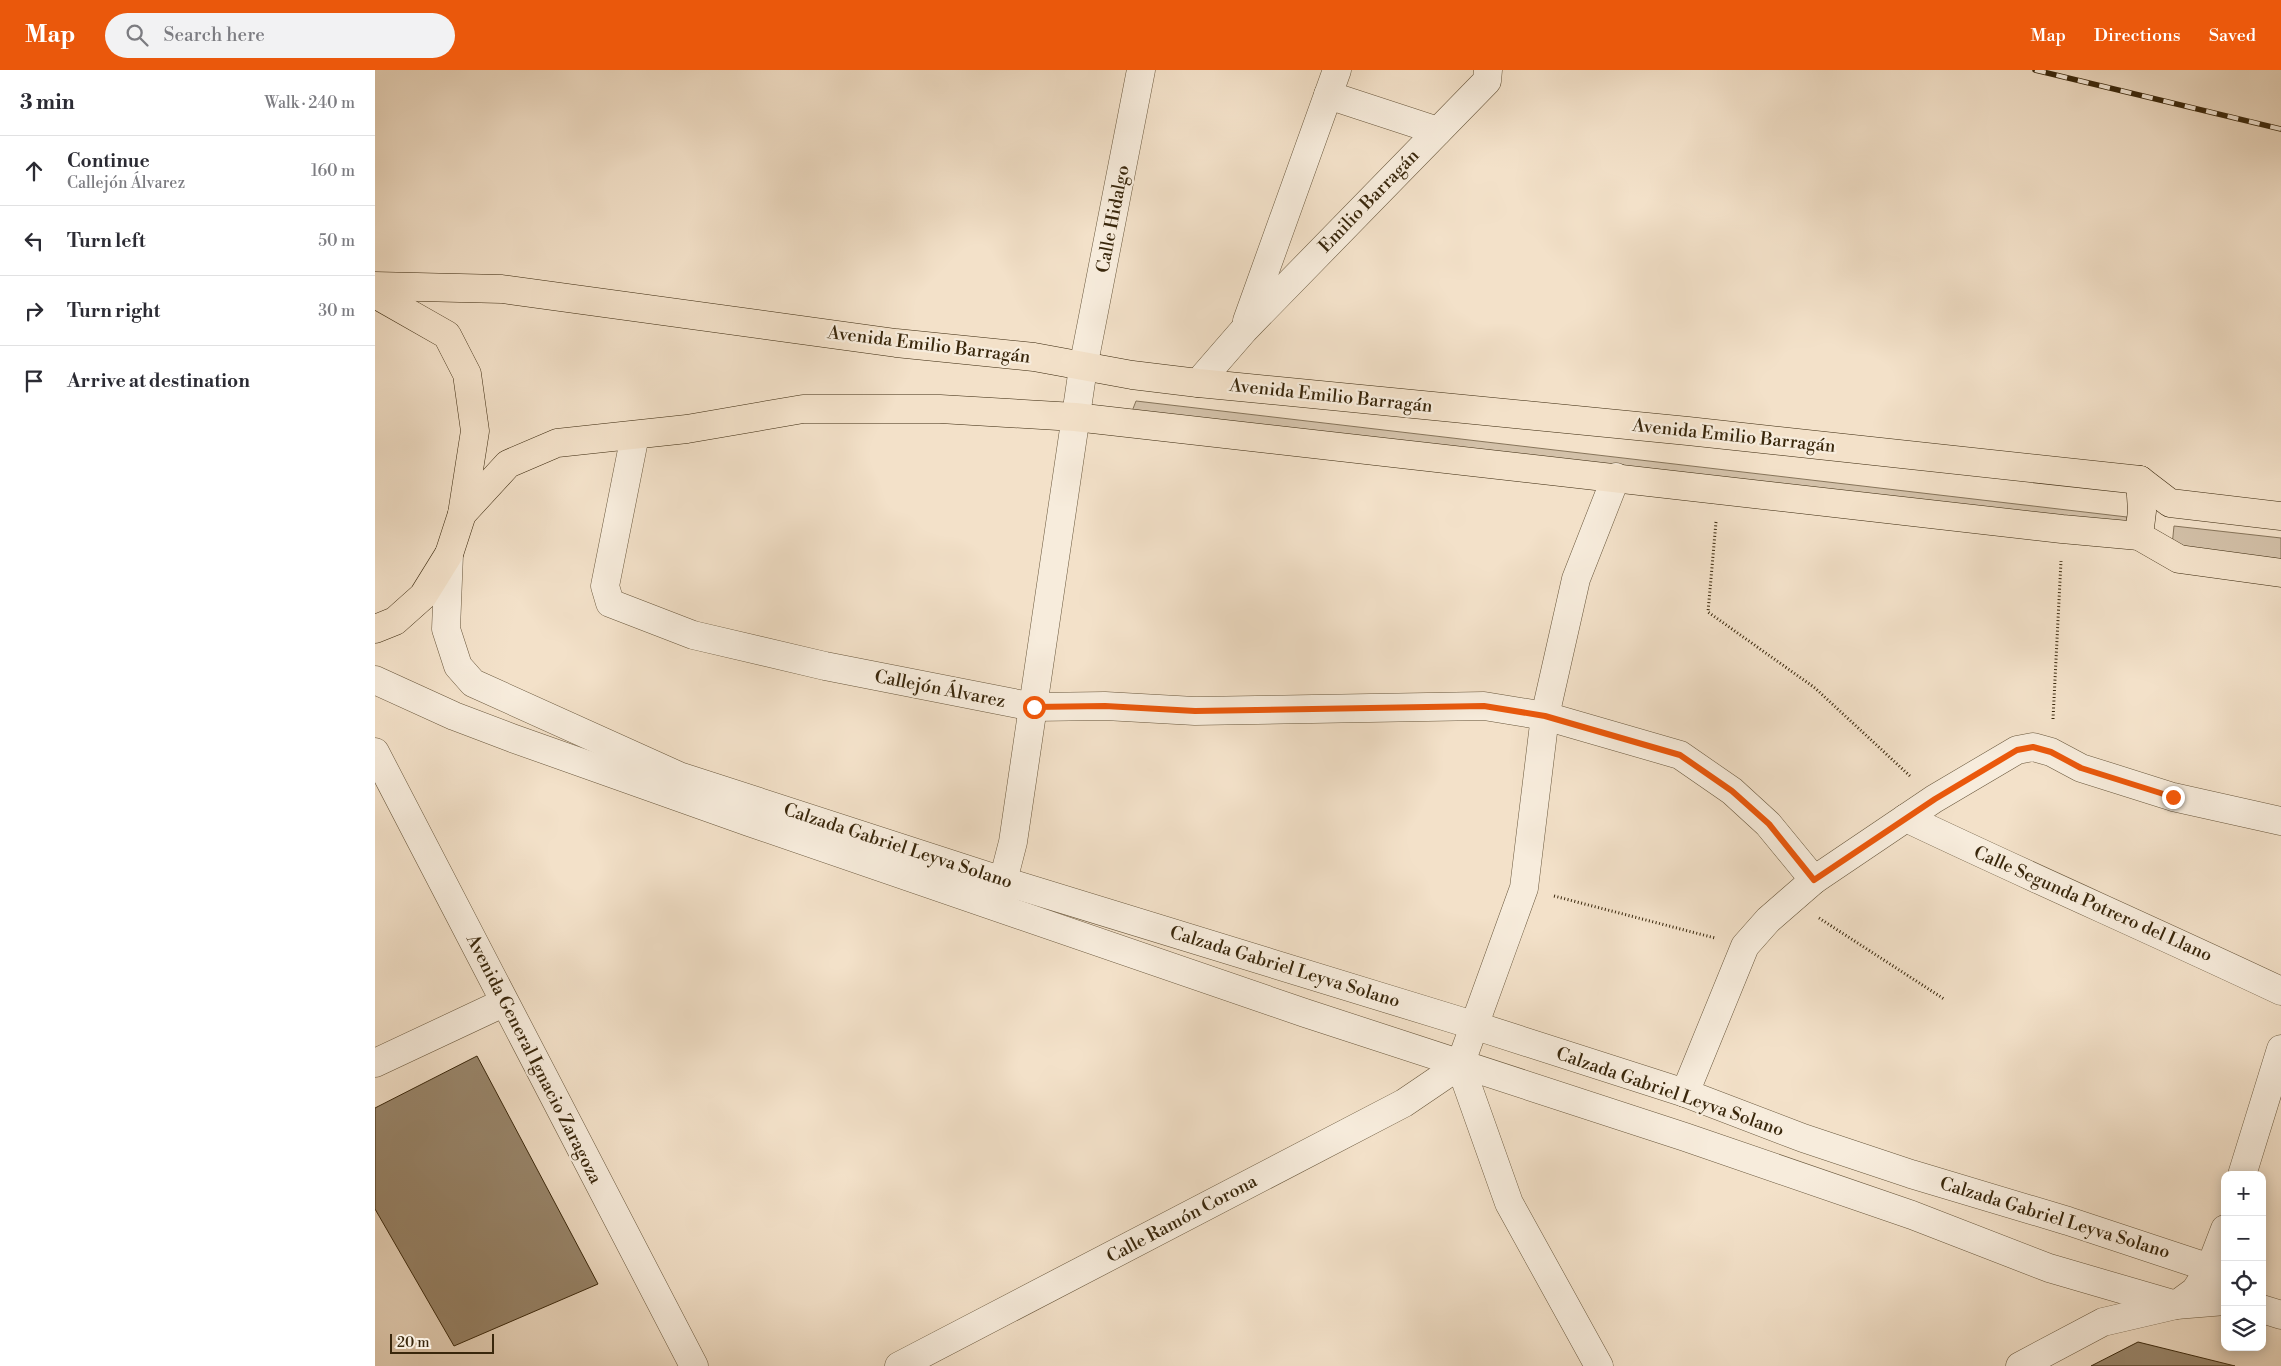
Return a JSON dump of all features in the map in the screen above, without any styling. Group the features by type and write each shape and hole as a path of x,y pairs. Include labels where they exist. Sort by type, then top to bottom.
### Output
{"main road":[{"name":"Avenida Emilio Barragán","path":"375,286 502,289 896,343 1034,356 1083,368 1198,383 1688,431 2140,480"},
{"path":"375,294 447,336 467,374 475,431 462,514"},
{"path":"462,514 508,464 557,443 687,429 803,409 940,409 1075,417 2062,529 2139,536 2179,559 2281,573"},
{"path":"2140,480 2170,503 2281,516"},
{"path":"2139,536 2142,510 2140,480"},
{"name":"Calzada Gabriel Leyva Solano","path":"375,630 395,621 423,596 449,554 462,514"}],"street":[{"name":"Calle Hidalgo","path":"1003,881 1013,842 1083,368 1141,70"},
{"name":"Emilio Barragán","path":"1198,383 1244,330 1487,81 1488,70"},
{"name":"Emilio Barragán","path":"1244,330 1332,83"},
{"path":"1332,83 1438,131"},
{"name":"Callejón Álvarez","path":"635,435 605,586 610,603 693,635 825,666 1034,707 1105,706 1195,711 1484,706 1545,716 1680,755 1732,791 1769,824 1814,880"},
{"path":"1599,1366 1509,1203 1460,1065 1524,888 1545,716 1576,579 1616,477"},
{"name":"Calzada Gabriel Leyva Solano","path":"449,554 446,629 458,666 473,684 679,776 1003,881 1473,1025 1685,1093 1803,1138 2217,1278"},
{"name":"Calzada Gabriel Leyva Solano","path":"375,680 454,716 512,738 758,825 1460,1065 1685,1137 1903,1212 2049,1268 2176,1305 2221,1301"},
{"path":"1685,1093 1745,946 1791,899 1814,880 1935,799 2017,750 2033,747 2051,752 2081,768 2173,797 2281,821"},
{"name":"Avenida General Ignacio Zaragoza","path":"375,752 503,1002 694,1366"},
{"name":"Calle Segunda Potrero del Llano","path":"1906,818 2037,881 2189,947 2281,991"},
{"path":"375,1063 503,1002"},
{"path":"2243,1171 2281,1050"},
{"name":"Calle Ramón Corona","path":"899,1366 1404,1103 1460,1065"},
{"path":"2020,1366 2103,1322 2176,1305 2217,1278 2221,1254"},
{"path":"2266,1310 2281,1316"}],"path":[{"path":"1719,489 1708,612 1815,688 1935,799"},
{"path":"2051,752 2062,529"},
{"path":"1524,888 1745,946"},
{"path":"1791,899 1944,999"}],"shaded area":[{"path":"1136,401 2127,517 2128,530 1129,419"},
{"path":"2174,526 2281,538 2281,559 2172,546"}],"building":[{"path":"477,1056 598,1284 454,1346 375,1209 375,1108"},
{"path":"2138,1342 2235,1366 2091,1366"}],"railway":[{"path":"2035,70 2281,129"}],"route":[{"path":"1034,707 1105,706 1195,711 1484,706 1545,716 1680,755 1732,791 1769,824 1814,880 1935,799 2017,750 2033,747 2051,752 2081,768 2173,797"}]}
